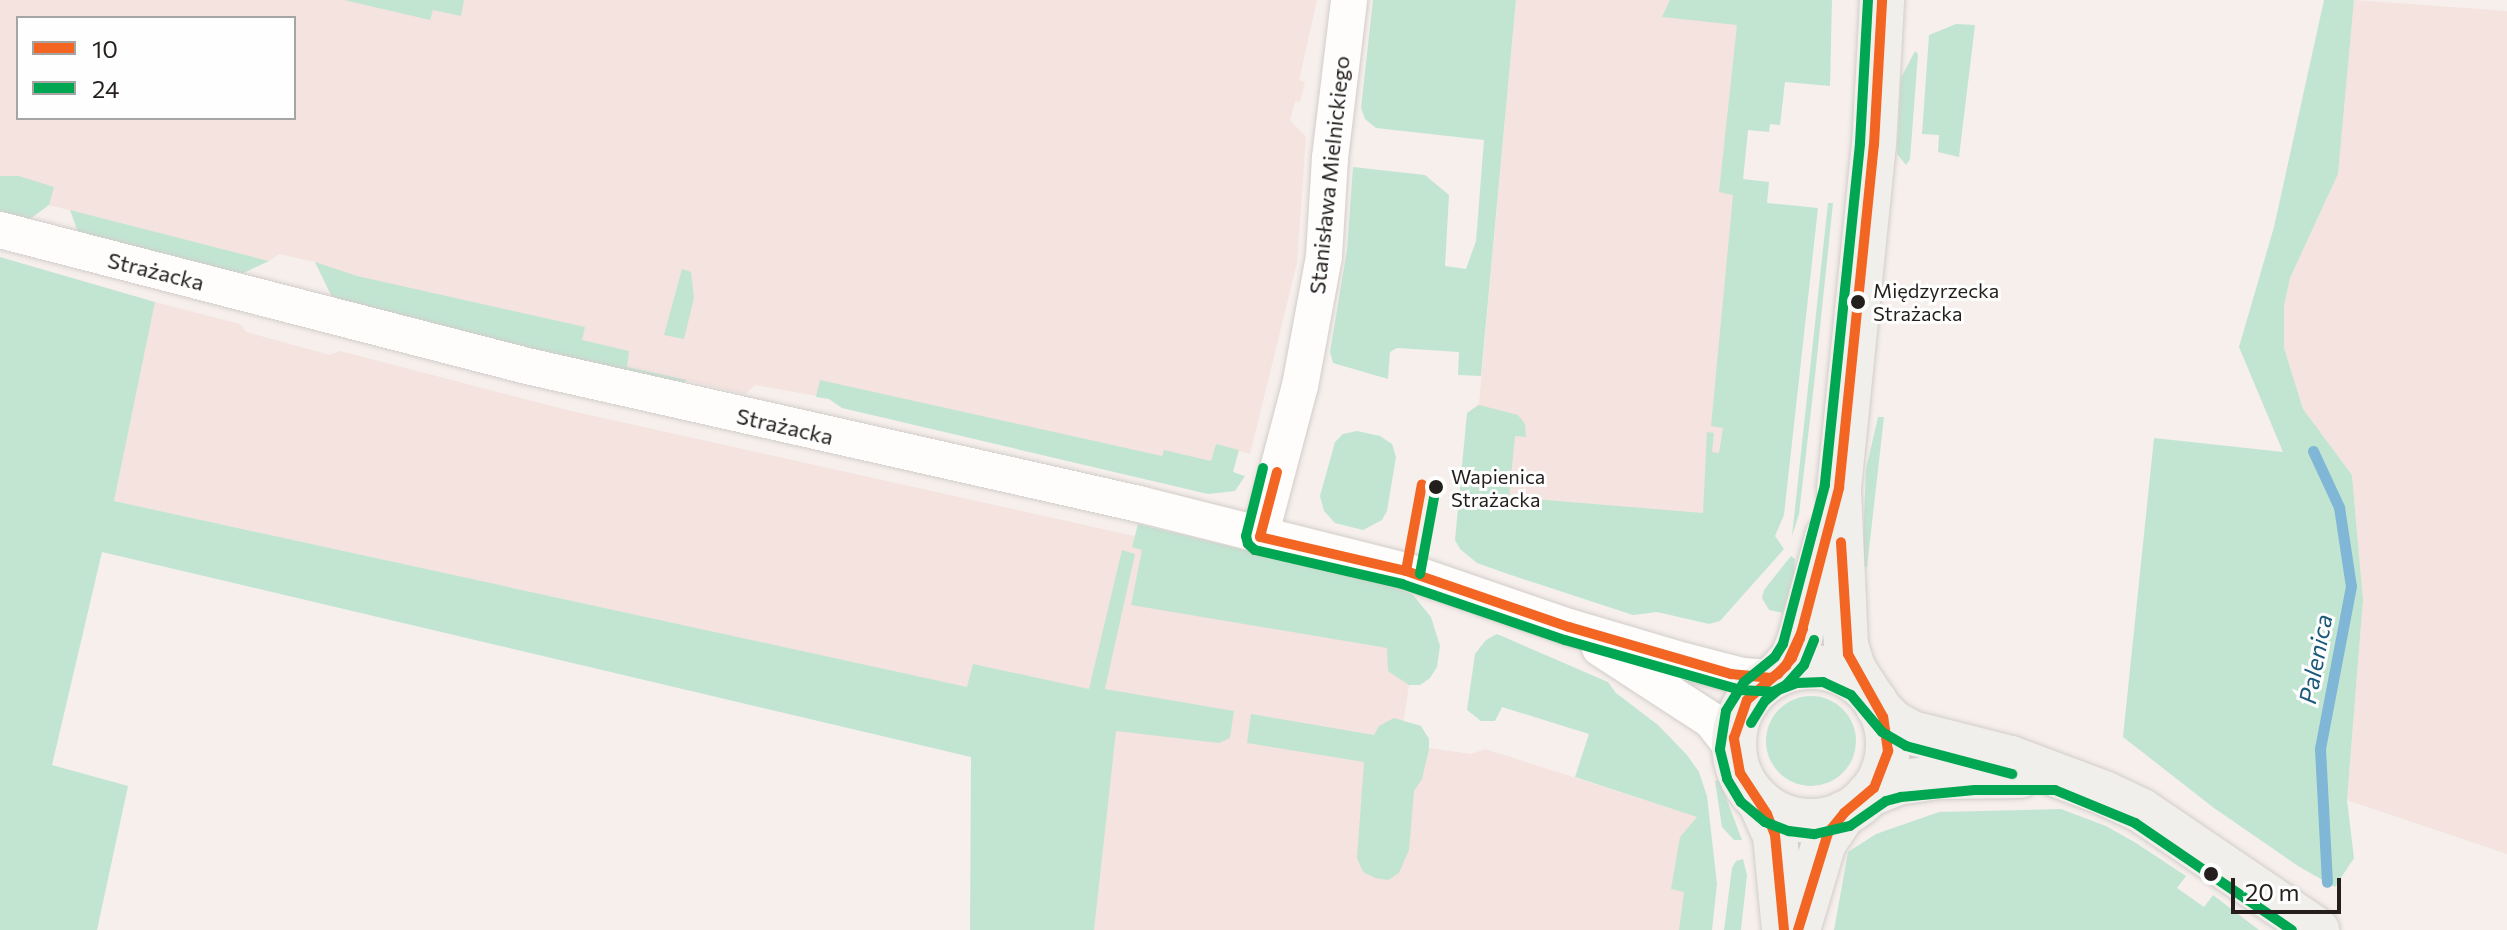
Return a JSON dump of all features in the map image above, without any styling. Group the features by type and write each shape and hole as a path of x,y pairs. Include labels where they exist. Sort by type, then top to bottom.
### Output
{"main road":[{"path":"1882,0 1874,145 1839,488 1846,645 1854,670 1892,722 1912,733 2011,758 2142,811 2317,930"},
{"path":"1784,930 1775,835 1760,802 1744,783 1734,749 1735,728 1743,708 1755,691 1792,658 1839,488"},
{"path":"1775,676 1804,667 1826,668 1849,677 1874,700 1885,723 1888,751 1883,771 1824,843 1798,930"},
{"path":"1760,802 1782,815 1803,820 1856,804 1888,785 1938,777 2058,776"}],"street":[{"name":"Stanisława Mielnickiego","path":"1260,537 1300,386 1324,256 1330,158 1349,0"},
{"name":"Strażacka","path":"0,230 527,366 1139,504 1260,537 1406,571 1569,627 1731,674 1775,676"},
{"name":"Strażacka","path":"1569,627 1711,720 1734,749"}],"shaded area":[{"path":"0,0 1317,0 1299,80 1305,82 1300,102 1295,101 1290,120 1306,137 1297,263 1250,454 1216,444 1211,465 755,385 745,394 333,299 315,262 279,254 269,261 49,205 0,187"},
{"path":"1516,0 1776,0 1748,130 1743,179 1725,571 1468,545 1467,413 1479,404"},
{"path":"2354,0 2507,11 2507,854 2347,800 2363,600 2352,475 2303,409 2284,348 2284,306 2290,278 2338,174"},
{"path":"155,302 240,324 246,332 330,355 340,351 567,410 1134,536 1415,612 1425,663 1409,685 1400,744 1471,754 1485,749 1698,817 1685,930 1046,930 1093,715 114,501"}],"green space":[{"path":"344,0 464,0 461,16 433,10 430,20"},
{"path":"1373,0 1516,0 1481,376 1458,375 1459,352 1397,348 1390,352 1388,379 1333,363 1330,352 1347,250 1353,167 1425,175 1449,195 1445,266 1466,269 1476,241 1484,140 1376,128 1365,119 1361,108"},
{"path":"1670,0 1832,0 1830,86 1785,82 1780,125 1770,124 1769,132 1748,130 1743,179 1769,182 1767,203 1818,208 1784,515 1775,536 1784,549 1720,621 1709,624 1657,612 1633,615 1505,573 1477,563 1460,549 1455,540 1467,413 1479,405 1518,415 1525,424 1526,437 1515,436 1509,497 1703,513 1707,432 1714,433 1712,452 1719,453 1723,428 1711,426 1733,195 1719,192 1737,25 1662,17"},
{"path":"2324,0 2354,0 2338,174 2290,278 2284,306 2284,348 2303,409 2352,475 2363,600 2347,800 2354,858 2335,887 2298,866 2214,808 2123,737 2154,438 2283,452 2239,347 2274,227"},
{"path":"1956,24 1975,25 1959,157 1938,152 1939,135 1922,134 1929,35"},
{"path":"1915,51 1918,54 1910,159 1906,165 1897,154 1901,78"},
{"path":"0,176 19,176 54,187 49,205 30,219 0,211"},
{"path":"1828,203 1833,203 1815,376 1799,514 1792,536"},
{"path":"70,210 269,261 239,275 78,232"},
{"path":"0,257 155,302 114,501 967,687 973,664 1089,689 1122,550 1135,554 1105,689 1234,711 1230,738 1219,743 1116,731 1094,930 970,930 971,757 102,552 52,765 128,786 97,930 0,930"},
{"path":"315,262 357,276 585,327 582,340 629,351 627,367 687,380 680,386 333,299"},
{"path":"682,269 691,272 694,298 684,339 664,335"},
{"path":"820,380 1162,456 1164,450 1211,461 1216,444 1239,450 1233,472 1245,476 1235,491 1208,494 842,408 829,399 816,397"},
{"path":"1878,417 1884,417 1867,567 1862,567 1866,469"},
{"path":"1357,431 1380,436 1392,444 1396,457 1387,511 1382,520 1363,530 1335,523 1324,511 1320,496 1335,442 1343,434"},
{"path":"1138,524 1398,588 1413,595 1431,617 1440,646 1437,667 1430,678 1420,685 1409,685 1388,671 1387,648 1131,605 1142,550 1132,547"},
{"path":"1791,556 1795,559 1794,573 1783,613 1769,610 1762,598 1764,590"},
{"path":"1497,634 1608,682 1616,693 1658,725 1687,755 1699,772 1707,796 1717,884 1712,930 1679,930 1684,892 1671,889 1680,837 1697,817 1575,777 1589,734 1502,707 1495,721 1481,721 1467,710 1475,654 1486,640"},
{"path":"1802,696 1820,696 1836,703 1849,716 1856,732 1856,750 1849,766 1836,779 1820,786 1802,786 1786,779 1773,766 1766,750 1766,732 1773,716 1786,703"},
{"path":"1251,714 1374,735 1379,726 1394,718 1421,726 1429,739 1429,749 1422,779 1414,791 1409,850 1399,873 1388,880 1375,878 1363,872 1357,858 1364,762 1247,743"},
{"path":"1719,780 1742,840 1734,840 1722,827 1715,781"},
{"path":"2061,809 2106,826 2136,843 2186,876 2177,888 2204,907 2213,895 2259,930 1834,930 1848,852 1876,834 1939,812"},
{"path":"1743,859 1747,875 1741,930 1724,930 1732,868 1736,861"}],"waterway":[{"name":"Palenica","path":"2313,451 2339,507 2351,586 2320,749 2327,882"}],"transit line":[{"name":"24","path":"1868,0 1860,144 1825,485 1783,644 1775,657 1744,682 1726,711 1720,750 1727,779 1741,802 1765,822 1789,831 1815,834 1850,826 1886,801 1901,797 1975,790 2055,790 2135,823 2292,930"},
{"name":"10","path":"1277,472 1260,537 1406,571 1569,627 1731,674 1771,678 1778,674 1792,658 1800,638 1839,488 1874,145 1882,0"},
{"name":"24","path":"1263,468 1246,536 1248,544 1255,550 1402,584 1565,640 1740,690 1773,692 1786,685 1804,665 1814,640"},
{"name":"10","path":"1406,571 1422,484"},
{"name":"24","path":"1420,574 1436,487"},
{"name":"10","path":"1798,930 1828,833 1844,813 1874,788 1888,751 1883,717 1848,654 1841,542"},
{"name":"10","path":"1784,930 1775,835 1767,814 1740,773 1734,738 1747,700 1786,666 1803,629"},
{"name":"24","path":"1751,723 1765,701 1778,690 1797,683 1823,682 1851,695 1882,732 1906,746 2012,774"}],"place":[{"name":"Międzyrzecka Strażacka","path":"1858,302"},
{"name":"Wapienica Strażacka","path":"1436,487"}]}
